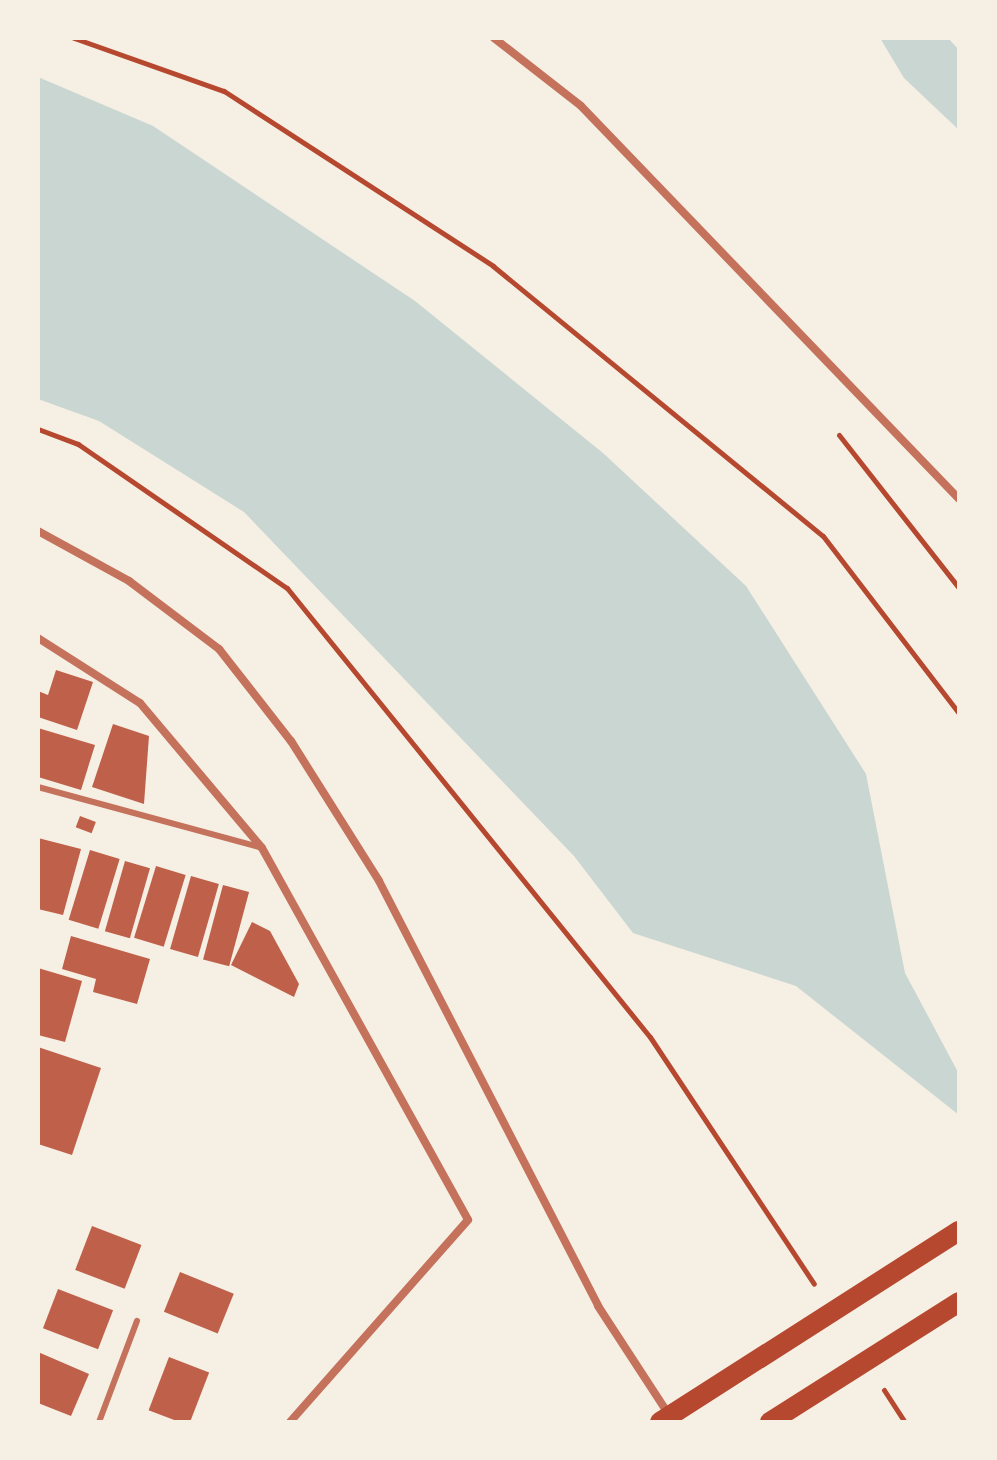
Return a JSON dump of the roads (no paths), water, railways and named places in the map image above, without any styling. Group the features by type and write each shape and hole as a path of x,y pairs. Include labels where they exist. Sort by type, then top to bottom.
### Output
{"main road":[{"path":"660,1422 959,1231"},
{"path":"770,1422 959,1302"}],"street":[{"path":"494,38 581,106 959,499"},
{"path":"38,531 129,581 219,649 291,741 379,881 598,1306 673,1422"},
{"path":"38,638 140,703 262,848 468,1220 290,1422"}],"lane":[{"path":"38,787 262,848"},
{"path":"110,1422 100,1420 137,1321"}]}
